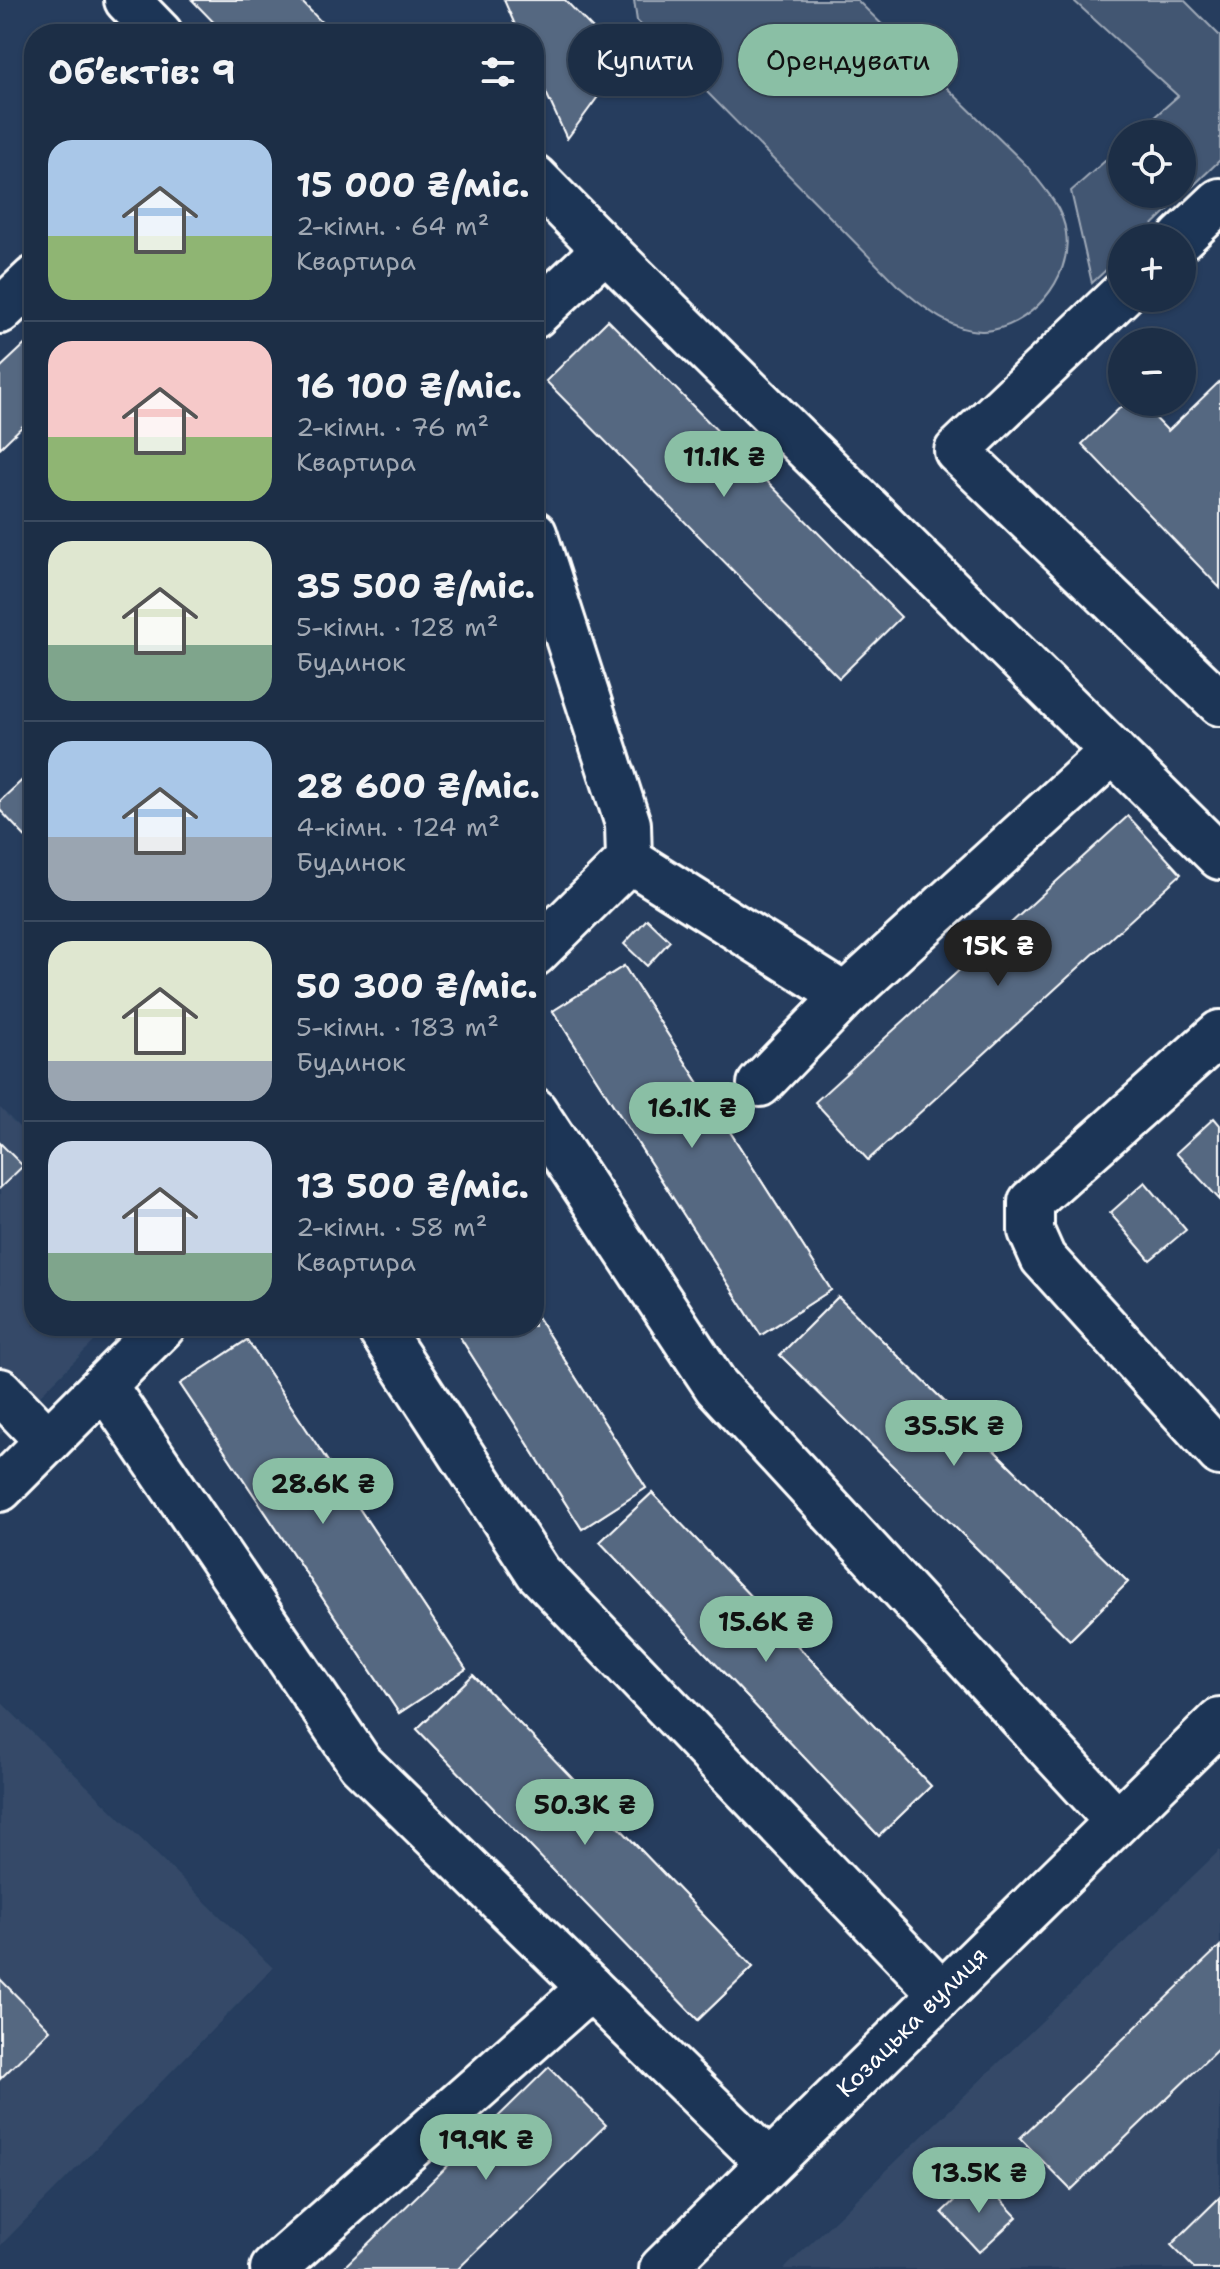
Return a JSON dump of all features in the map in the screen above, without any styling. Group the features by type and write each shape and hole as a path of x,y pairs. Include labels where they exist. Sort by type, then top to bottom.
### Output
{"street":[{"path":"127,0 150,24"},
{"path":"544,187 1220,857"},
{"path":"1196,224 1220,201"},
{"path":"544,307 605,249"},
{"path":"0,311 24,288"},
{"path":"1108,307 957,451 1220,703"},
{"path":"544,564 628,824 629,860 544,938"},
{"path":"760,1084 845,996 1113,751"},
{"path":"629,860 845,996"},
{"path":"1220,1033 1031,1202 1031,1231 1043,1258 1220,1453"},
{"path":"544,1125 716,1386 1117,1821"},
{"path":"0,1489 153,1336"},
{"path":"385,1336 538,1572 941,1993"},
{"path":"104,1385 360,1763 769,2163"},
{"path":"0,1391 48,1441"},
{"name":"Козацька вулиця","path":"662,2269 1220,1721"},
{"path":"1162,1776 1220,1768"},
{"path":"273,2269 590,1988"}],"shaded area":[{"path":"634,0 857,0 882,24 738,24 738,96 955,96 1026,165 1061,214 1066,250 1055,284 1031,311 1000,328 971,330 936,316 897,285 711,96 722,96 722,24 640,24"},
{"path":"1073,0 1184,0 1220,36 1220,160 1196,183 1196,120 1151,120 1178,96"},
{"path":"1108,158 1108,208 1170,208 1154,224 1108,224 1108,268 1092,283 1071,191"},
{"path":"0,1108 24,1132 24,1336 100,1336 0,1435"},
{"path":"0,1701 273,1968 0,2246"},
{"path":"1220,1850 1220,2269 784,2269"}],"building":[{"path":"192,0 300,0 323,24 215,24"},
{"path":"504,0 565,0 588,24 568,24 568,96 598,96 567,139 544,88 544,24 515,24"},
{"path":"608,320 901,617 839,678 546,381"},
{"path":"24,345 24,425 0,448 0,368"},
{"path":"1220,381 1220,588 1082,444 1111,416 1154,416 1168,431 1184,416 1196,416 1196,404"},
{"path":"24,778 24,835 0,810 0,801"},
{"path":"1128,816 1181,874 868,1160 815,1102"},
{"path":"647,919 670,941 647,966 624,944"},
{"path":"624,966 831,1290 761,1335 553,1011"},
{"path":"624,966 831,1290 761,1335 553,1011"},
{"path":"1214,1118 1220,1125 1220,1200 1176,1153"},
{"path":"0,1143 23,1166 0,1188"},
{"path":"1145,1182 1186,1230 1150,1260 1110,1213"},
{"path":"838,1297 1128,1582 1070,1640 780,1355"},
{"path":"838,1297 1128,1582 1070,1640 780,1355"},
{"path":"544,1328 646,1488 582,1529 459,1336 544,1336"},
{"path":"544,1328 646,1488 582,1529 459,1336 544,1336"},
{"path":"247,1340 466,1669 399,1713 180,1384"},
{"path":"247,1340 466,1669 399,1713 180,1384"},
{"path":"652,1493 931,1786 879,1836 600,1542"},
{"path":"652,1493 931,1786 879,1836 600,1542"},
{"path":"473,1675 753,1967 698,2020 417,1729"},
{"path":"473,1675 753,1967 698,2020 417,1729"},
{"path":"1220,1946 1220,2047 1071,2190 1020,2138"},
{"path":"0,1979 50,2030 0,2079"},
{"path":"549,2067 606,2125 458,2269 342,2269"},
{"path":"979,2177 1017,2217 979,2252 942,2212"},
{"path":"1220,2197 1220,2269 1195,2269 1171,2245"}]}
